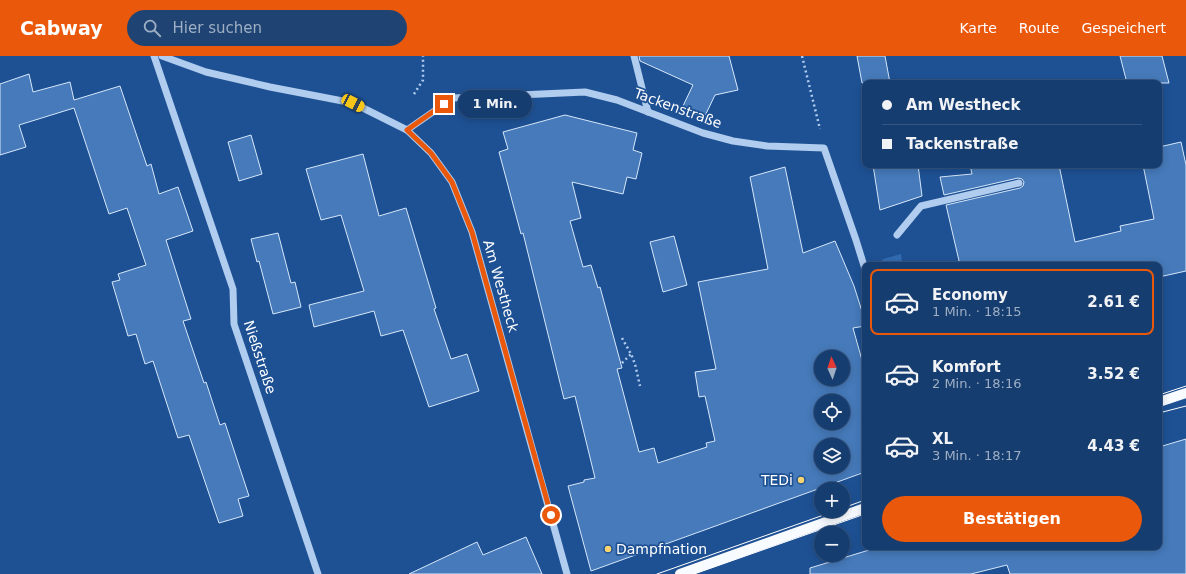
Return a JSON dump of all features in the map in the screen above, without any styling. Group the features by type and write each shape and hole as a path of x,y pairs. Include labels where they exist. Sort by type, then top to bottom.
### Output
{"main road":[{"path":"1162,401 1186,393"},
{"path":"680,574 862,509"}],"street":[{"name":"Nießstraße","path":"154,56 233,289 234,324 318,574"},
{"name":"Am Westheck","path":"162,56 206,72 270,87 353,103 407,130 431,153 452,182 472,232 567,574"},
{"path":"634,56 648,112"},
{"name":"Tackenstraße","path":"407,130 453,98 585,92 617,100 702,133 733,141 767,146 824,148"},
{"path":"824,148 863,262"},
{"path":"897,235 921,206 1019,183"}],"path":[{"path":"414,94 423,80 423,56"},
{"path":"802,56 824,148"},
{"path":"622,338 635,364 640,386"},
{"path":"622,363 631,354"}],"shaded area":[{"path":"901,254 902,261 880,262 883,259"}],"building":[{"path":"639,56 729,56 738,90 715,95 704,118 682,108 693,85 640,61"},
{"path":"857,56 885,56 889,80 862,80 862,83"},
{"path":"1120,56 1162,56 1169,83 1162,83 1162,80 1126,80"},
{"path":"29,74 33,92 70,82 74,100 120,86 147,166 151,164 159,194 178,187 193,231 166,240 191,319 183,321 204,383 206,382 220,425 225,423 249,496 238,499 243,516 219,523 189,435 178,438 153,361 145,364 136,334 128,336 112,282 120,280 118,274 146,265 127,208 109,214 74,108 19,125 26,147 0,155 0,84"},
{"path":"565,115 637,133 633,150 642,153 636,179 627,177 623,194 572,182 581,218 570,221 583,267 591,265 598,288 600,287 622,368 617,369 639,452 654,448 658,463 707,447 706,443 715,441 705,396 699,397 695,372 716,369 698,282 768,269 750,177 785,167 803,253 835,241 854,286 862,311 862,326 853,328 862,360 862,473 837,482 814,482 814,490 591,571 568,486 584,482 584,480 595,478 575,396 564,399 523,233 521,234 499,152 508,149 503,132"},
{"path":"251,135 262,174 239,181 228,142"},
{"path":"1181,142 1186,165 1186,271 1162,276 1162,262 959,262 946,205 1020,188 1023,186 1024,182 1022,179 1018,178 944,195 940,177 972,174 971,168 1060,168 1075,242 1121,231 1120,226 1154,219 1144,168 1162,168 1162,146"},
{"path":"363,154 379,216 406,208 436,308 434,309 451,359 467,354 479,391 429,407 403,330 381,336 374,311 314,327 309,305 364,291 341,215 321,220 306,169"},
{"path":"873,168 918,168 922,196 880,210"},
{"path":"278,233 291,283 295,282 301,307 273,314 259,261 257,262 251,239"},
{"path":"674,236 687,285 663,292 650,242"},
{"path":"1186,439 1186,574 1010,574 1007,565 971,574 810,574 810,568 830,562 850,562 850,556 869,550 1162,550 1162,446"},
{"path":"526,537 542,574 409,574 477,542 483,555"}],"tram line":[{"path":"1162,394 1186,386"},
{"path":"1162,412 1186,406"},
{"path":"850,505 862,501"},
{"path":"694,574 862,515"},
{"path":"657,574 815,518"}],"place":[{"name":"TEDi","path":"801,480"},
{"name":"Dampfnation","path":"608,549"}],"route":[{"path":"444,104 407,130 431,153 452,182 472,232 551,515"}]}
